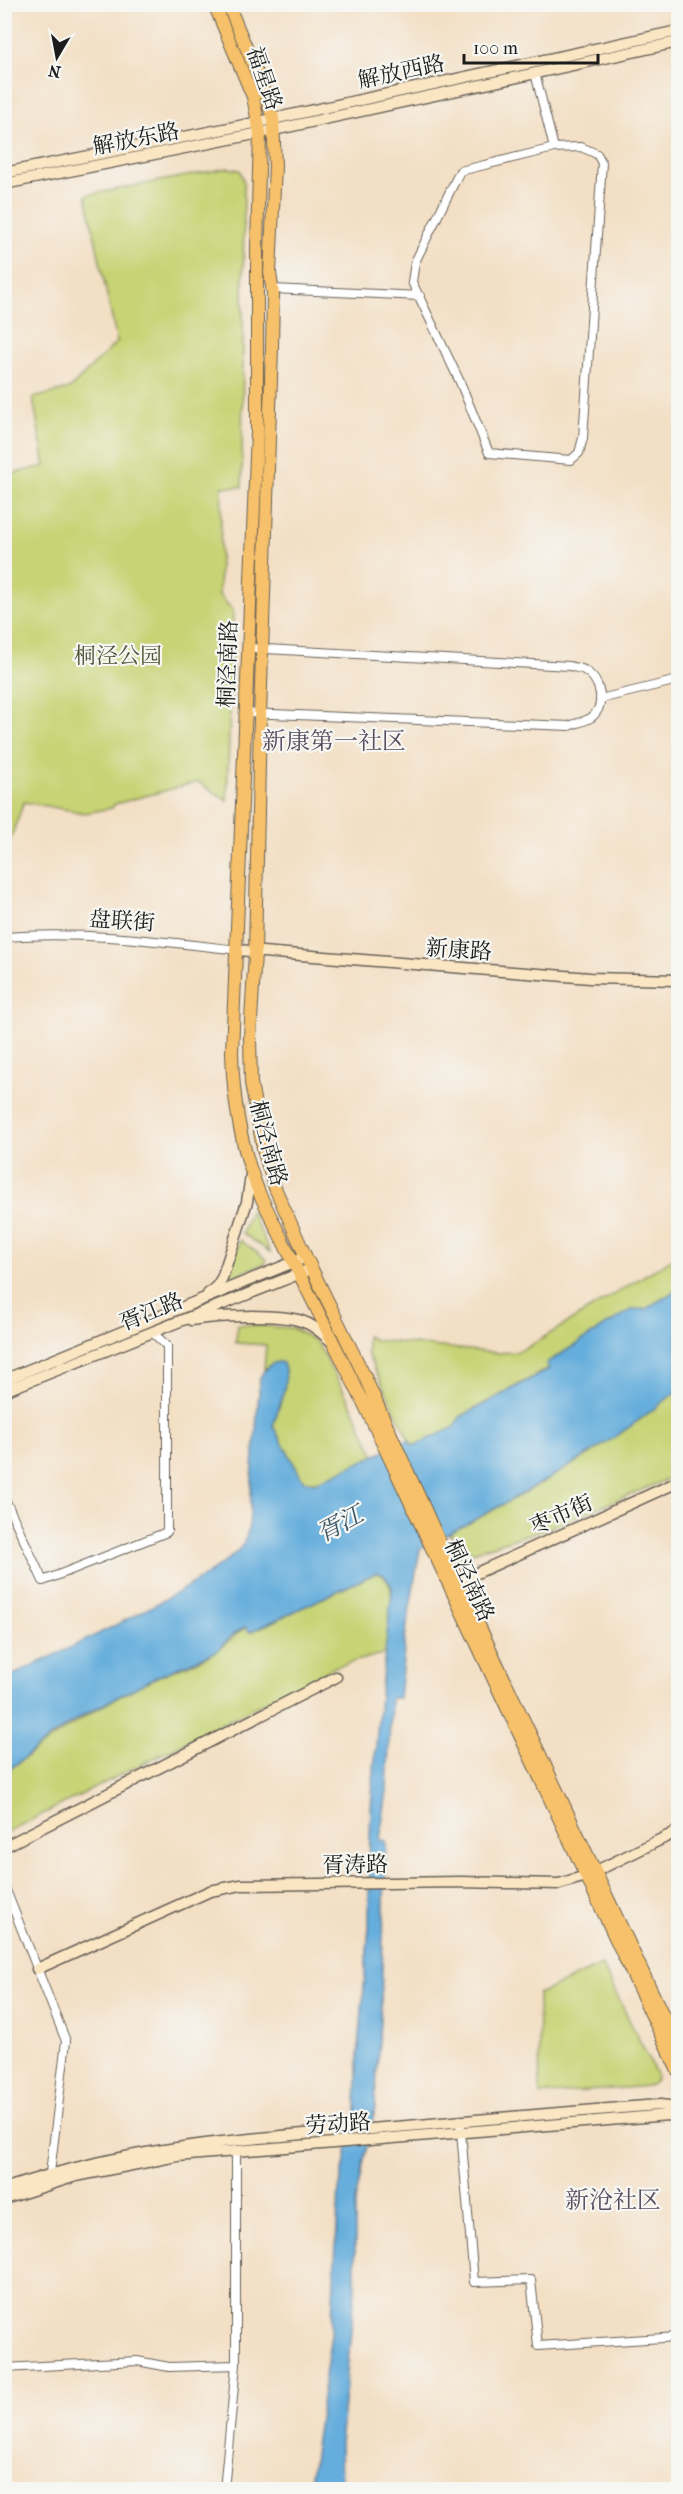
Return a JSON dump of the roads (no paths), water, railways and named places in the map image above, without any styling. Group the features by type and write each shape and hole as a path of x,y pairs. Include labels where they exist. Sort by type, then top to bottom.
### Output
{"main road":[{"name":"福星路","path":"214,4 253,98 260,127"},
{"name":"福星路","path":"228,4 261,83 273,123"},
{"name":"解放西路","path":"273,123 678,31"},
{"name":"解放西路","path":"273,123 535,73 678,42"},
{"name":"解放东路","path":"4,184 273,123"},
{"name":"桐泾南路","path":"273,123 270,273 273,289 255,953 249,1053 254,1101 269,1169 387,1441 591,1874 678,2047"},
{"name":"解放东路","path":"4,173 260,127"},
{"name":"桐泾南路","path":"260,127 257,247 257,431 233,1077 240,1132 251,1175 331,1341 387,1441"},
{"name":"新康路","path":"237,950 590,978 678,980"},
{"path":"202,1300 222,1278 247,1202 251,1175"},
{"name":"胥江路","path":"4,1380 202,1300 309,1263"},
{"name":"胥江路","path":"4,1391 179,1321 296,1268"},
{"path":"179,1321 217,1318 286,1318 306,1322 331,1341"},
{"name":"枣市街","path":"459,1581 678,1482"},
{"name":"桐泾南路","path":"437,1547 459,1581 678,2070"},
{"path":"4,1847 336,1677"},
{"name":"胥涛路","path":"38,1969 210,1891 241,1885 460,1882 559,1884 591,1874 678,1831"},
{"name":"劳动路","path":"4,2199 51,2178 145,2161 237,2150 368,2141 461,2125 662,2104 678,2107"},
{"name":"劳动路","path":"4,2189 159,2149 371,2128 666,2115 678,2117"}],"street":[{"path":"535,73 554,148"},
{"path":"581,147 597,154 602,163 583,438 579,453 571,460 489,453 460,382 412,282 415,262 460,171 554,148 581,147"},
{"path":"273,289 420,296"},
{"path":"246,712 569,726 592,716 598,708 600,699 600,690 594,679 585,670 570,666 248,648"},
{"path":"600,699 678,680"},
{"name":"盘联街","path":"4,937 117,936 237,950"},
{"path":"4,1497 43,1581 167,1532 166,1346 152,1332"},
{"path":"4,1885 66,2041 51,2178"},
{"path":"461,2125 474,2282 531,2280 538,2346 678,2337"},
{"path":"224,2490 236,2365 237,2150"},
{"path":"4,2368 137,2361 169,2367 236,2365"}],"water":[{"name":"胥江","path":"678,1289 678,1390 617,1436 553,1476 420,1549 406,1631 399,1698 391,1698 387,1791 380,1840 386,1841 375,2108 355,2202 355,2291 340,2444 341,2489 309,2489 331,2334 339,2190 356,2109 357,2068 369,1927 371,1808 391,1585 383,1574 376,1573 250,1632 245,1627 231,1636 217,1651 156,1677 85,1714 53,1735 5,1773 5,1679 173,1595 231,1557 244,1542 250,1517 260,1378 266,1368 272,1364 283,1363 286,1378 273,1426 303,1480 314,1483 409,1440 413,1446 455,1427 460,1417 549,1369 546,1363 631,1310 646,1309"}],"district":[{"name":"新康第一社区","path":"334,741"},
{"name":"新沧社区","path":"613,2200"}],"park label":[{"name":"桐泾公园","path":"118,655"}]}
